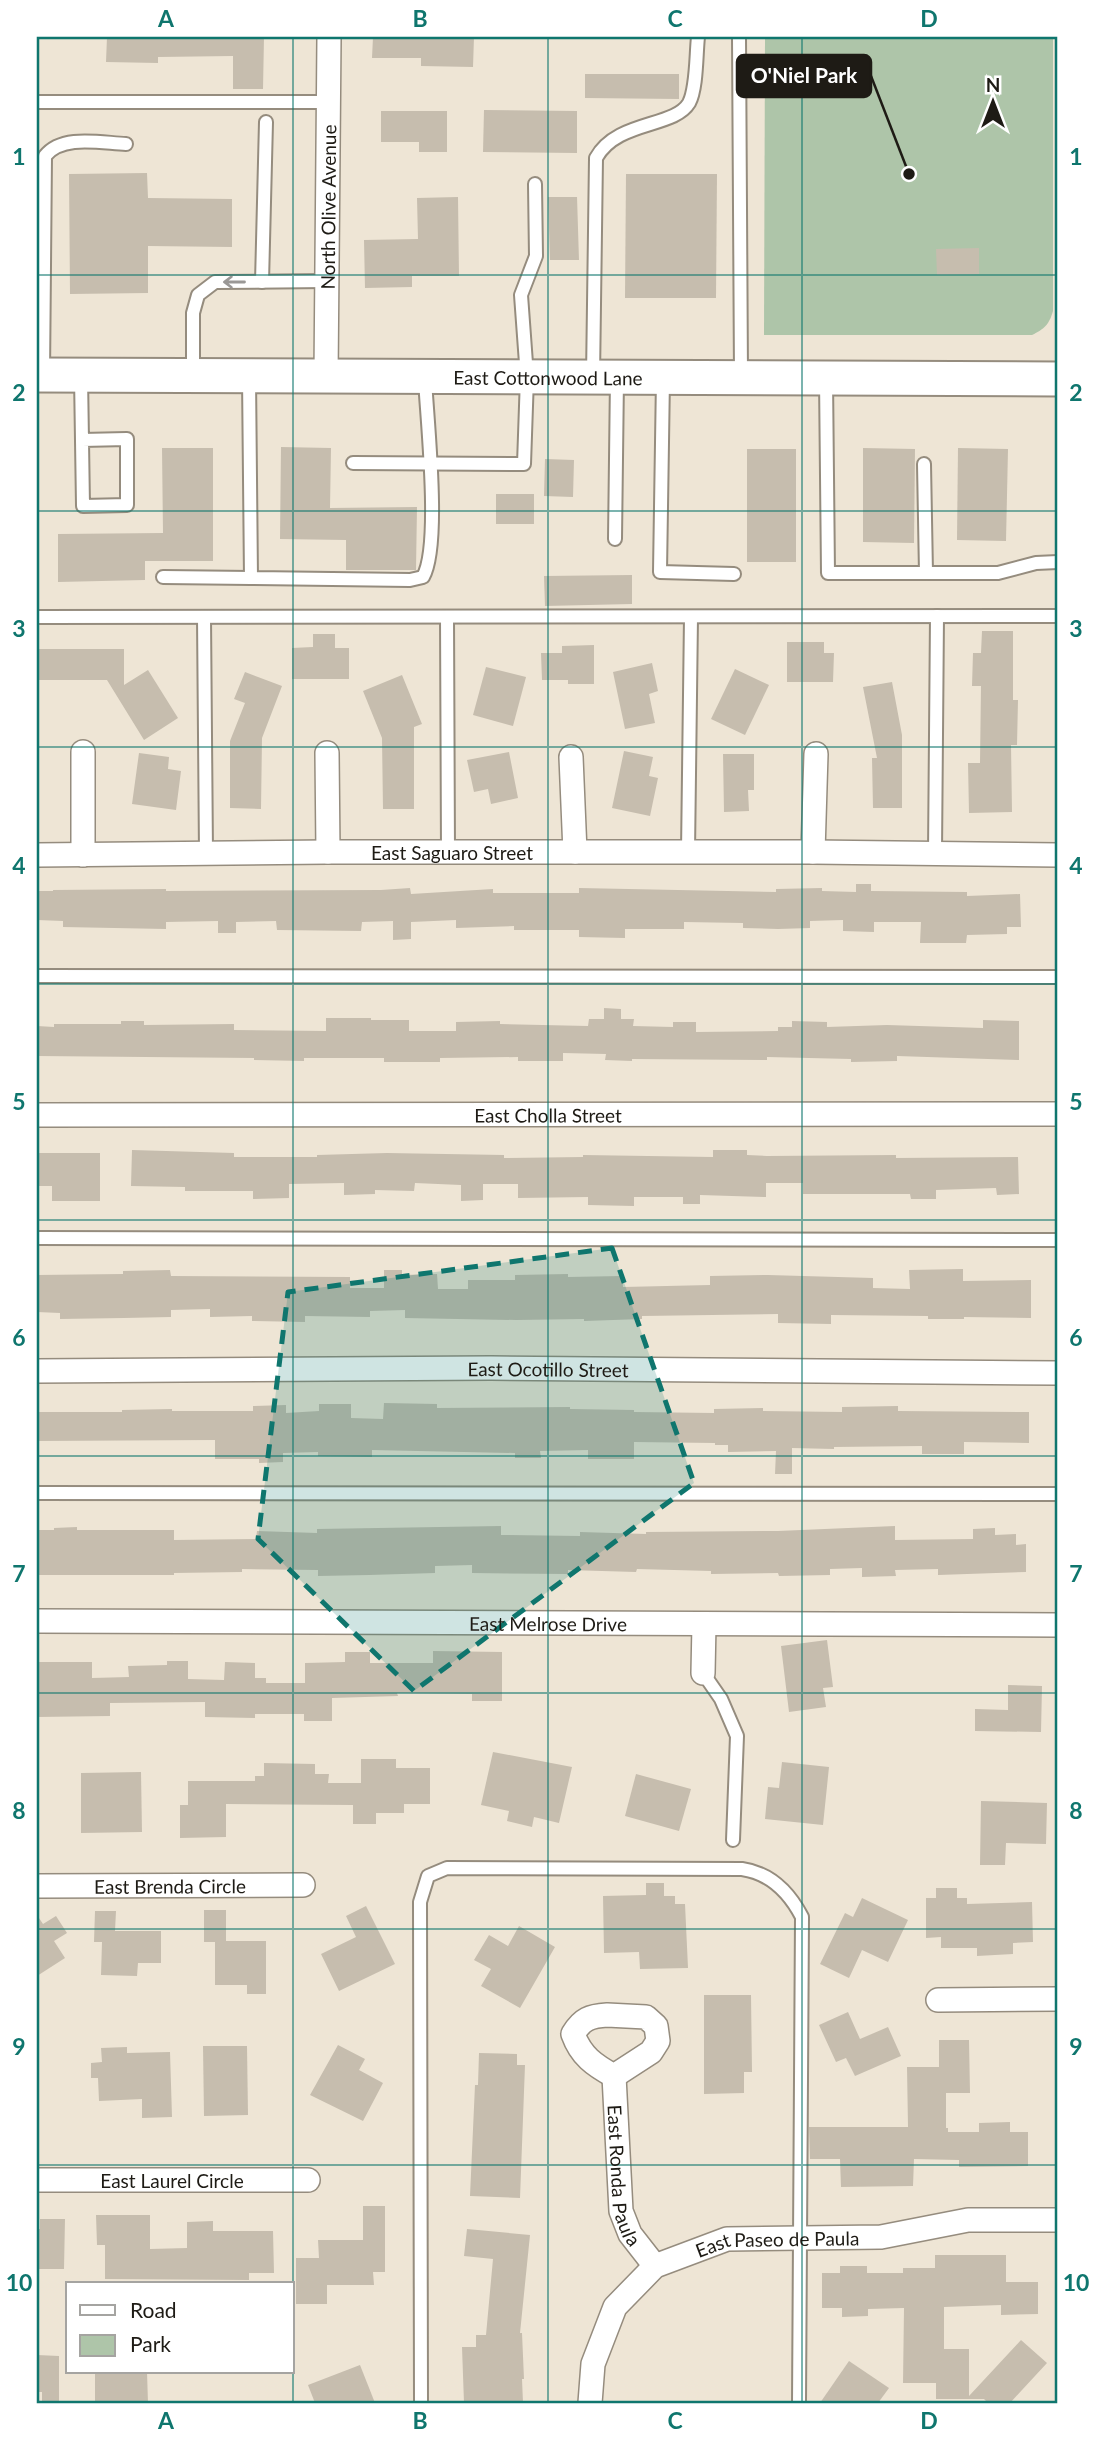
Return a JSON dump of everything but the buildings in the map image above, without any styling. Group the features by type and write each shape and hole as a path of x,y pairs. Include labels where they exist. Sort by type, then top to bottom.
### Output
{"main road":[{"name":"East Cottonwood Lane","path":"40,375 1058,379"}],"street":[{"name":"North Olive Avenue","path":"326,377 329,37"},
{"path":"83,752 83,855"},
{"path":"327,753 328,852"},
{"path":"813,852 816,754"},
{"path":"571,757 575,852"},
{"name":"East Saguaro Street","path":"37,855 813,852 1058,855"},
{"name":"East Cholla Street","path":"37,1115 1058,1114"},
{"name":"East Ocotillo Street","path":"37,1371 491,1368 1058,1373"},
{"name":"East Melrose Drive","path":"37,1621 1058,1625"},
{"path":"703,1673 704,1624"},
{"name":"East Brenda Circle","path":"37,1886 303,1885"},
{"path":"938,2000 1058,1999"},
{"name":"East Ronda Paula","path":"614,2076 621,2211 630,2234 655,2266"},
{"name":"East Laurel Circle","path":"37,2180 309,2180"},
{"name":"East Paseo de Paula","path":"590,2403 593,2364 615,2306 655,2266 727,2239 881,2237 968,2220 1058,2220"}],"lane":[{"path":"615,539 596,158 603,145 619,135 676,114 688,104 692,92 698,37"},
{"path":"739,37 741,378"},
{"path":"37,102 328,102"},
{"path":"262,282 265,122"},
{"path":"40,375 45,156 52,147 68,142 126,144"},
{"path":"353,463 524,464 527,377 521,295 536,256 535,184"},
{"path":"193,376 193,313 198,295 215,282 327,281"},
{"path":"81,375 83,506 127,505 127,439 82,440"},
{"path":"248,377 251,578"},
{"path":"163,577 410,580 423,577 429,568 431,549 425,377"},
{"path":"663,378 660,572 734,574"},
{"path":"825,378 828,573 998,573 1036,563 1058,562"},
{"path":"924,464 926,573"},
{"path":"935,853 937,616"},
{"path":"37,617 1058,616"},
{"path":"204,617 206,853"},
{"path":"447,617 448,852"},
{"path":"688,852 691,617"},
{"path":"37,976 1058,977"},
{"path":"37,1238 1058,1240"},
{"path":"37,1493 1058,1494"},
{"path":"703,1673 721,1699 737,1736 733,1840"},
{"path":"421,2403 420,1902 428,1877 447,1868 742,1869 756,1871 784,1890 794,1902 802,1917 799,2403"}],"highlighted area":[{"path":"612,1248 694,1483 414,1691 258,1539 288,1292"}],"green space":[{"path":"765,37 1053,37 1053,311 1046,326 1032,335 764,335"}],"place":[{"name":"O'Niel Park","path":"909,174"}]}
